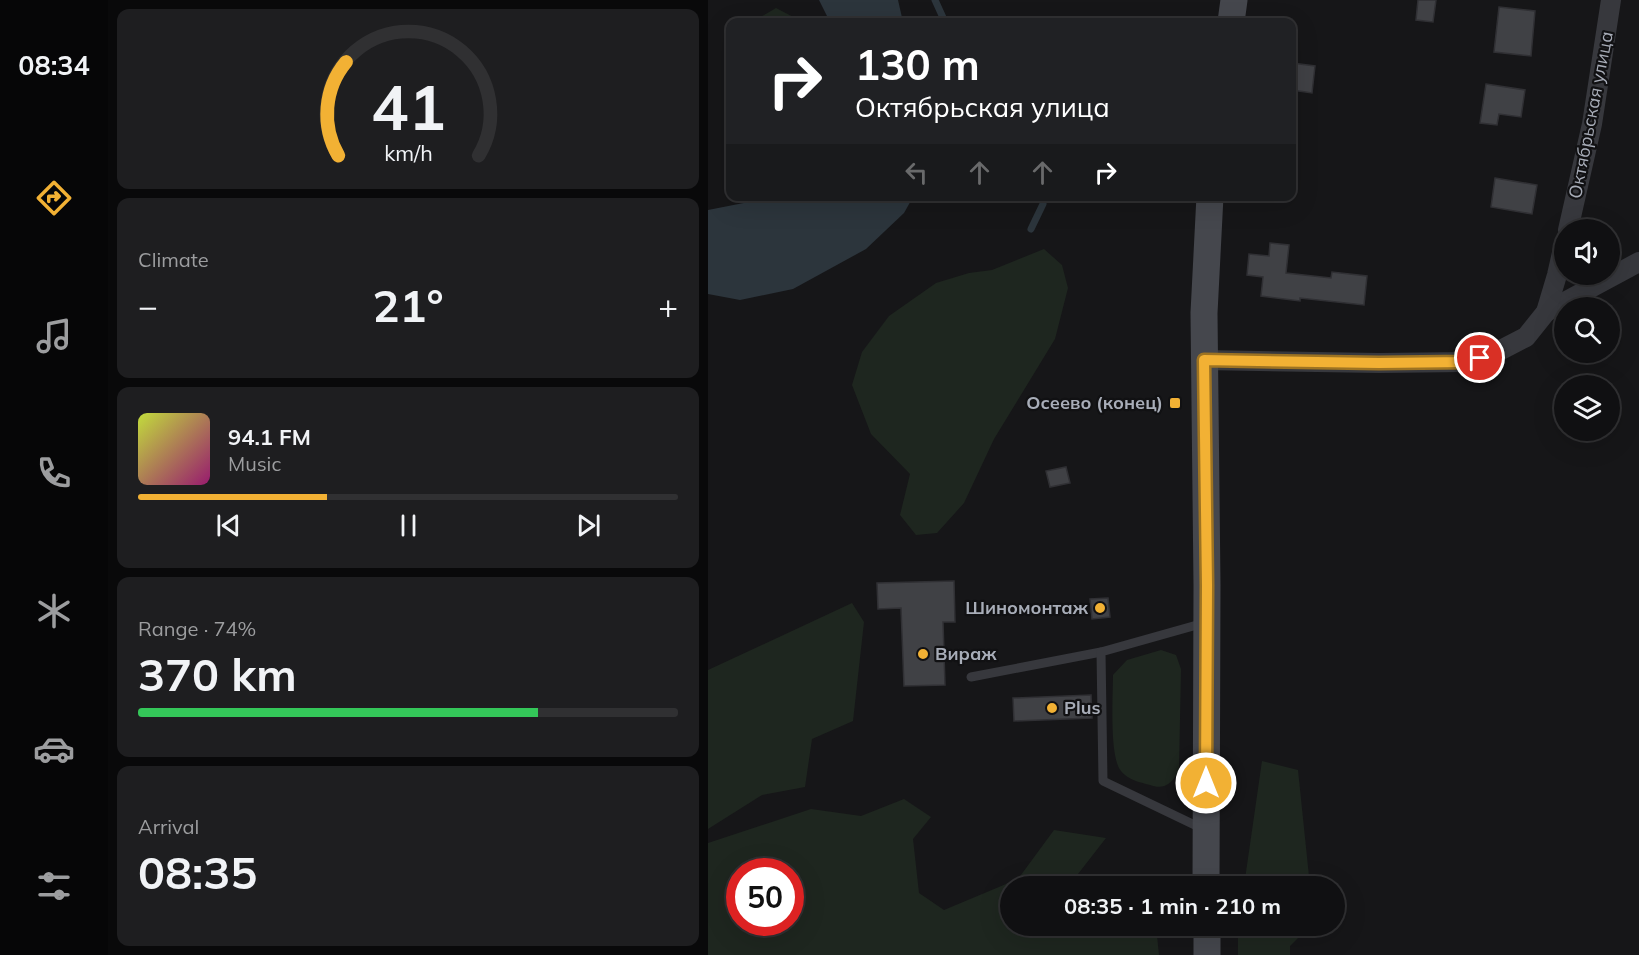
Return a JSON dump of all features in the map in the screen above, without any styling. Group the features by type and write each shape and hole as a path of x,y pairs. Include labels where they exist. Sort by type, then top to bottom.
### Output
{"main road":[{"path":"1232,18 1234,0"},
{"path":"1206,876 1207,574 1204,313 1210,201"},
{"path":"1206,936 1207,955"}],"street":[{"name":"Октябрьская улица","path":"1570,219 1592,124 1611,0"},
{"path":"1546,312 1639,262"},
{"path":"1204,360 1465,362 1495,353 1526,337 1546,312 1554,285"}],"lane":[{"path":"970,677 1101,652 1206,622"},
{"path":"1101,652 1103,781 1206,831"}],"shaded area":[{"path":"819,0 898,0 902,18 828,18"},
{"path":"776,8 795,18 759,18"},
{"path":"754,201 911,201 904,213 866,249 793,289 740,300 708,294 708,210"},
{"path":"1044,249 1062,265 1068,288 1055,339 994,439 964,503 937,533 916,535 900,515 910,474 871,434 852,385 862,352 889,316 936,283 969,273 992,270"},
{"path":"852,603 864,622 853,721 812,739 805,787 762,795 708,829 708,670"},
{"path":"1161,650 1176,655 1181,669 1179,770 1167,785 1159,787 1134,780 1121,771 1117,764 1113,740 1112,711 1113,675 1127,660"},
{"path":"1262,761 1298,770 1309,876 1245,876"},
{"path":"904,799 931,817 913,839 919,893 944,910 1000,887 1000,936 1157,936 1159,955 708,955 708,843 811,809 861,816"},
{"path":"1054,830 1106,838 1079,876 1020,876"},
{"path":"1238,936 1300,936 1290,946 1290,955 1238,955"}],"building":[{"path":"1418,0 1436,0 1433,22 1416,20"},
{"path":"1499,7 1535,11 1531,56 1494,52"},
{"path":"1296,64 1315,66 1312,93 1296,91"},
{"path":"1486,84 1525,90 1521,117 1499,114 1497,125 1480,123"},
{"path":"1495,178 1537,185 1532,214 1491,207"},
{"path":"1270,243 1289,245 1286,273 1331,278 1332,272 1367,276 1364,305 1261,296 1263,277 1247,275 1249,254 1269,256"},
{"path":"1066,467 1070,483 1050,487 1046,471"},
{"name":"Вираж","path":"954,581 955,622 943,622 945,685 904,686 901,608 878,609 877,583"},
{"name":"Шиномонтаж","path":"1108,598 1110,617 1092,619 1090,599"},
{"name":"Plus","path":"1091,695 1092,718 1014,721 1013,698"}],"waterway":[{"path":"935,0 943,18"},
{"path":"1031,229 1043,201"}],"place":[{"name":"Осеево (конец)","path":"1175,403"},
{"name":"Шиномонтаж","path":"1100,608"},
{"name":"Вираж","path":"923,654"},
{"name":"Plus","path":"1052,708"}],"route":[{"path":"1206,783 1207,585 1204,360 1379,363 1465,362 1480,358"}]}
